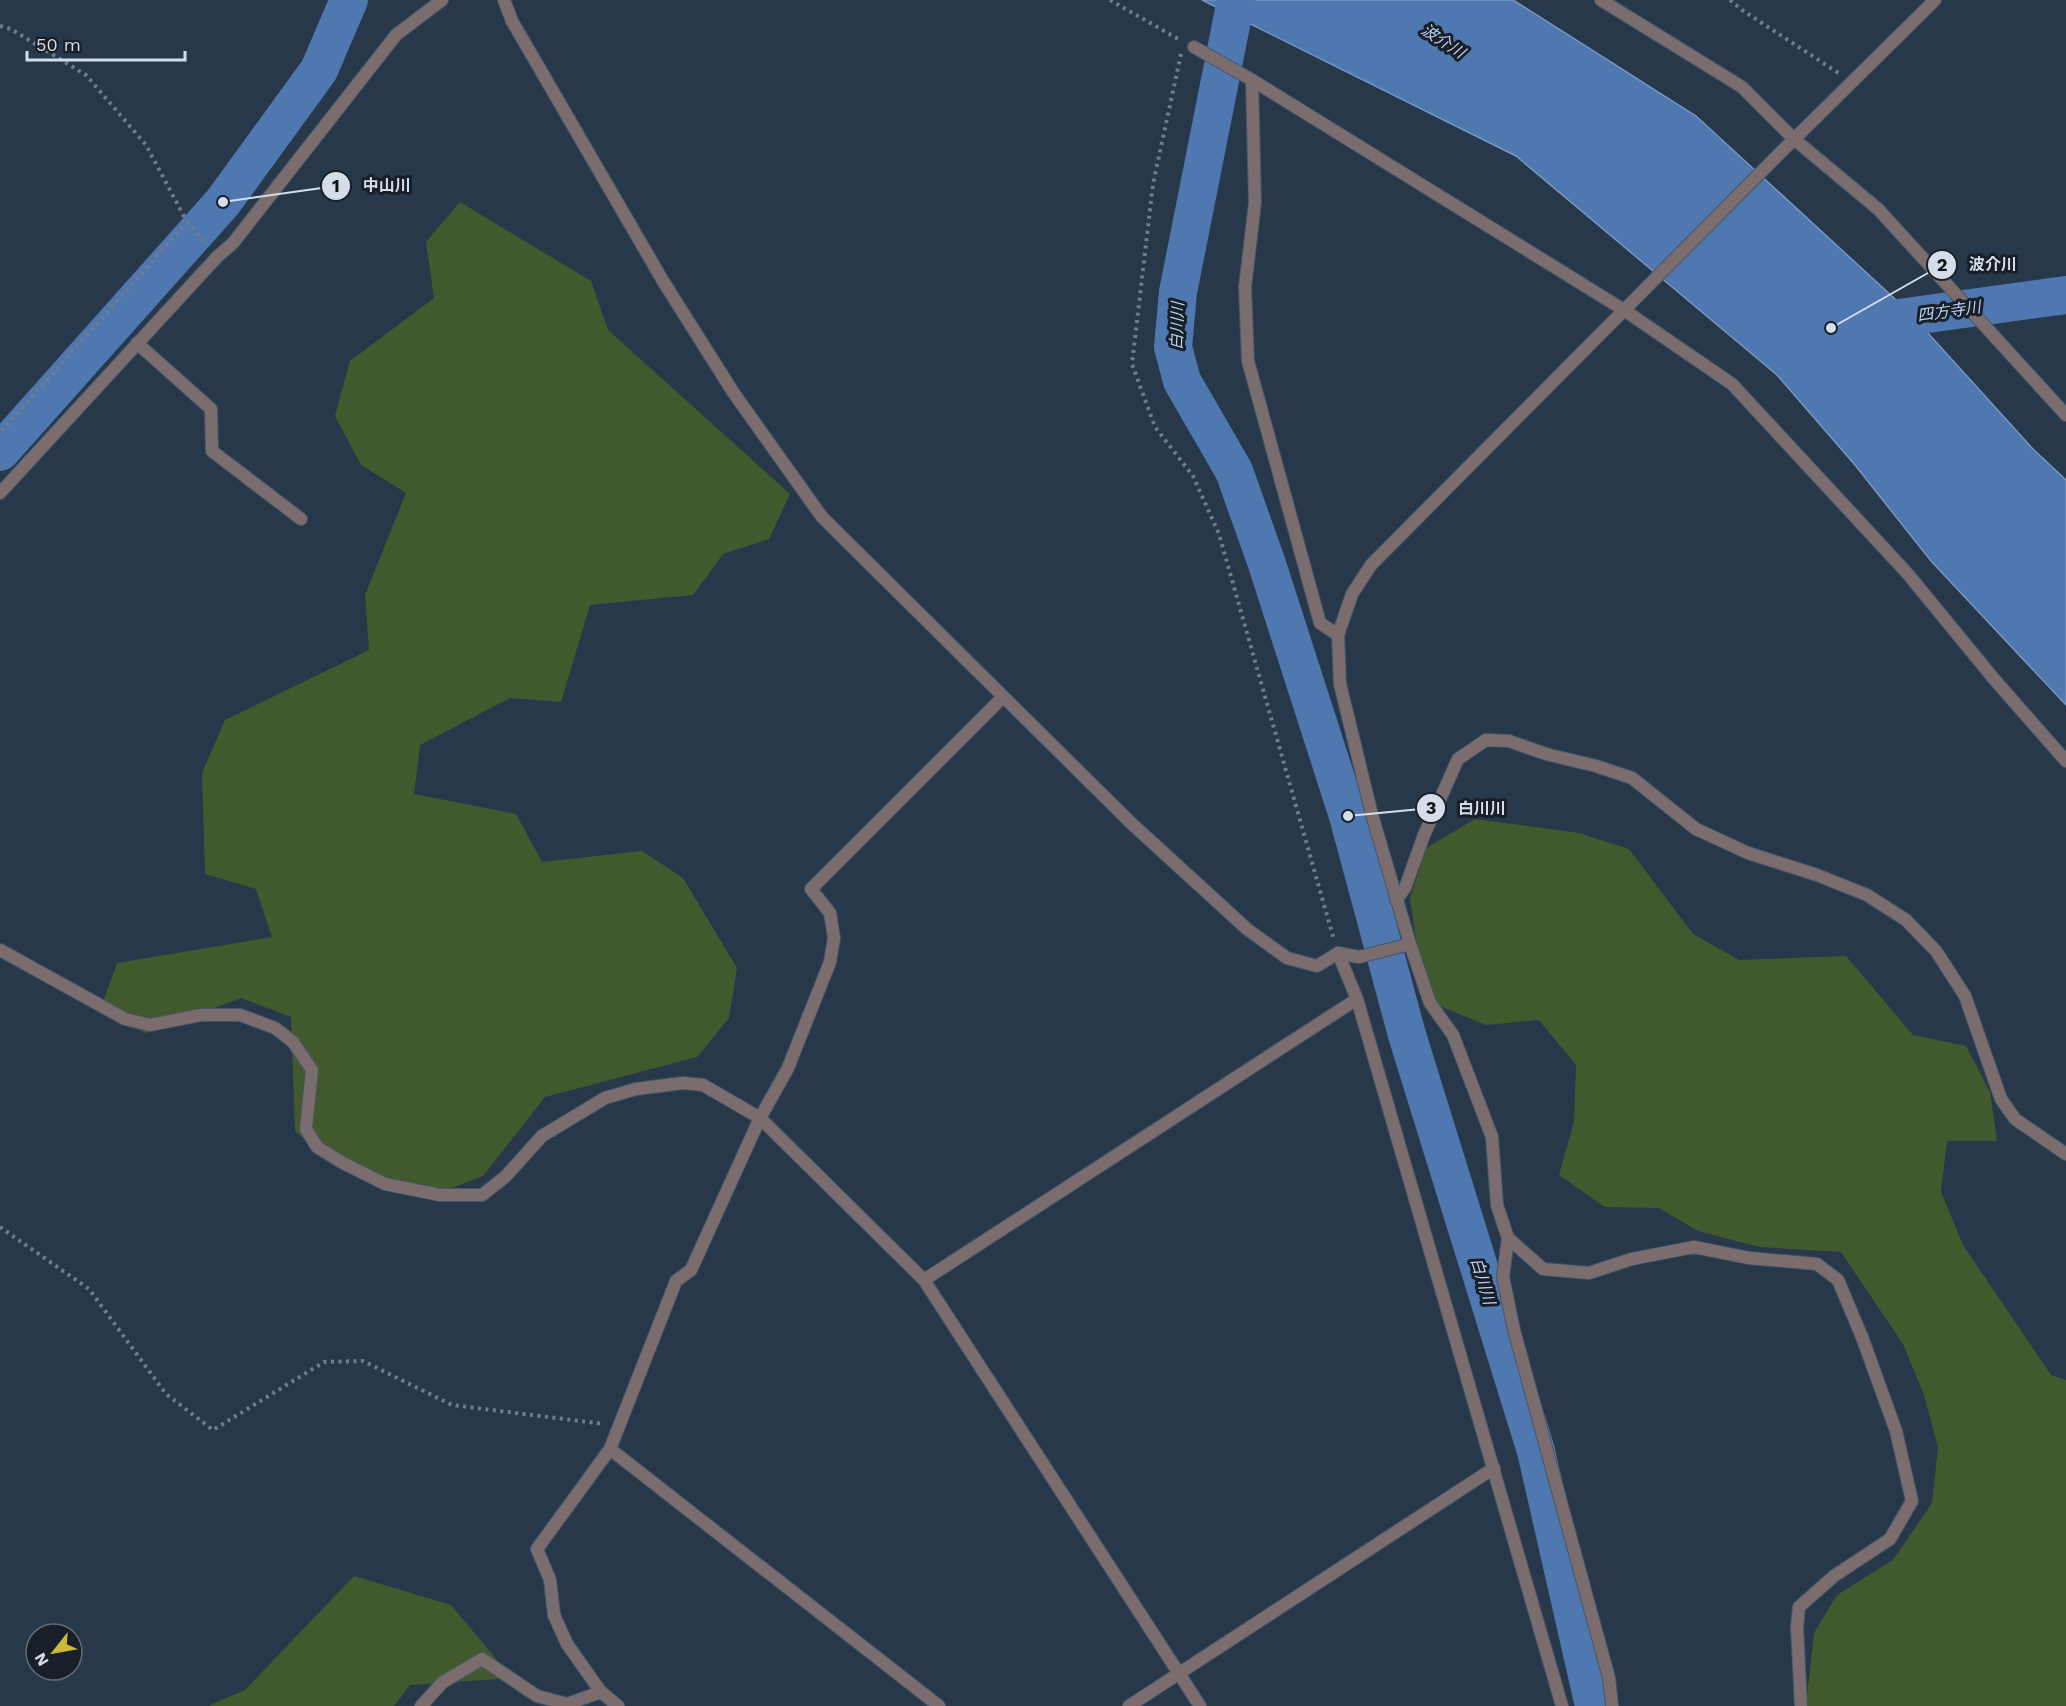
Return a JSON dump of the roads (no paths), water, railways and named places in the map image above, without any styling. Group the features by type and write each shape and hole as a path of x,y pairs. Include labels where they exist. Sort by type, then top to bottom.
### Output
{"street":[{"path":"0,494 217,256 233,243 396,35 442,0"},
{"path":"504,0 512,21 663,280 733,392 822,517 1131,823 1247,929 1287,958 1317,966 1338,953 1359,957 1410,944"},
{"path":"1601,0 1742,87 1794,139 1878,209 2066,415"},
{"path":"1612,1706 1609,1678 1512,1320 1503,1277 1508,1238 1497,1206 1492,1137 1453,1035 1430,1003 1396,900 1372,815 1340,684 1338,635 1352,594 1371,565 1642,290 1935,0"},
{"path":"1189,44 1252,80 1624,310 1732,384 1906,573 2066,761"},
{"path":"1252,80 1255,203 1245,286 1248,361 1320,623 1338,635"},
{"path":"137,344 211,409 212,451 301,519"},
{"path":"618,1706 601,1692 567,1644 554,1615 550,1580 537,1549 610,1449 676,1281 691,1270 760,1118 788,1068 830,962 834,938 830,913 811,890 1003,697"},
{"path":"1396,900 1405,888 1424,835 1458,759 1486,740 1509,741 1632,778 1696,829 1748,853 1817,875 1867,895 1906,920 1936,951 1965,996 2001,1099 2015,1119 2066,1154"},
{"path":"0,950 125,1019 150,1025 201,1015 240,1014 275,1028 293,1042 312,1070 306,1128 317,1147 343,1163 386,1184 440,1195 482,1195 505,1177 542,1136 605,1098 636,1089 683,1083 703,1085 760,1118 924,1280 1200,1706"},
{"path":"1338,953 1357,999 1562,1706"},
{"path":"924,1280 1357,999"},
{"path":"1508,1238 1543,1269 1589,1273 1632,1259 1694,1247 1749,1258 1817,1264 1838,1280 1862,1337 1896,1431 1912,1501 1890,1539 1834,1576 1799,1607 1797,1627 1801,1706"},
{"path":"610,1449 939,1706"},
{"path":"1129,1706 1494,1468"},
{"path":"421,1706 443,1682 482,1659 537,1696 567,1704 601,1692"}],"water":[{"path":"1202,0 1513,0 1696,116 1907,310 2033,449 2066,480 2066,705 1931,561 1855,465 1777,375 1516,156"}],"waterway":[{"path":"0,452 223,202 319,70 349,0"},
{"name":"白川川","path":"1236,0 1178,292 1173,347 1182,381 1234,471 1267,564 1348,816 1407,1035 1536,1451 1594,1706"},
{"name":"四方寺川","path":"1862,323 2066,295"}],"place":[{"name":"中山川","path":"223,202"},
{"name":"波介川","path":"1831,328"},
{"name":"白川川","path":"1348,816"}]}
